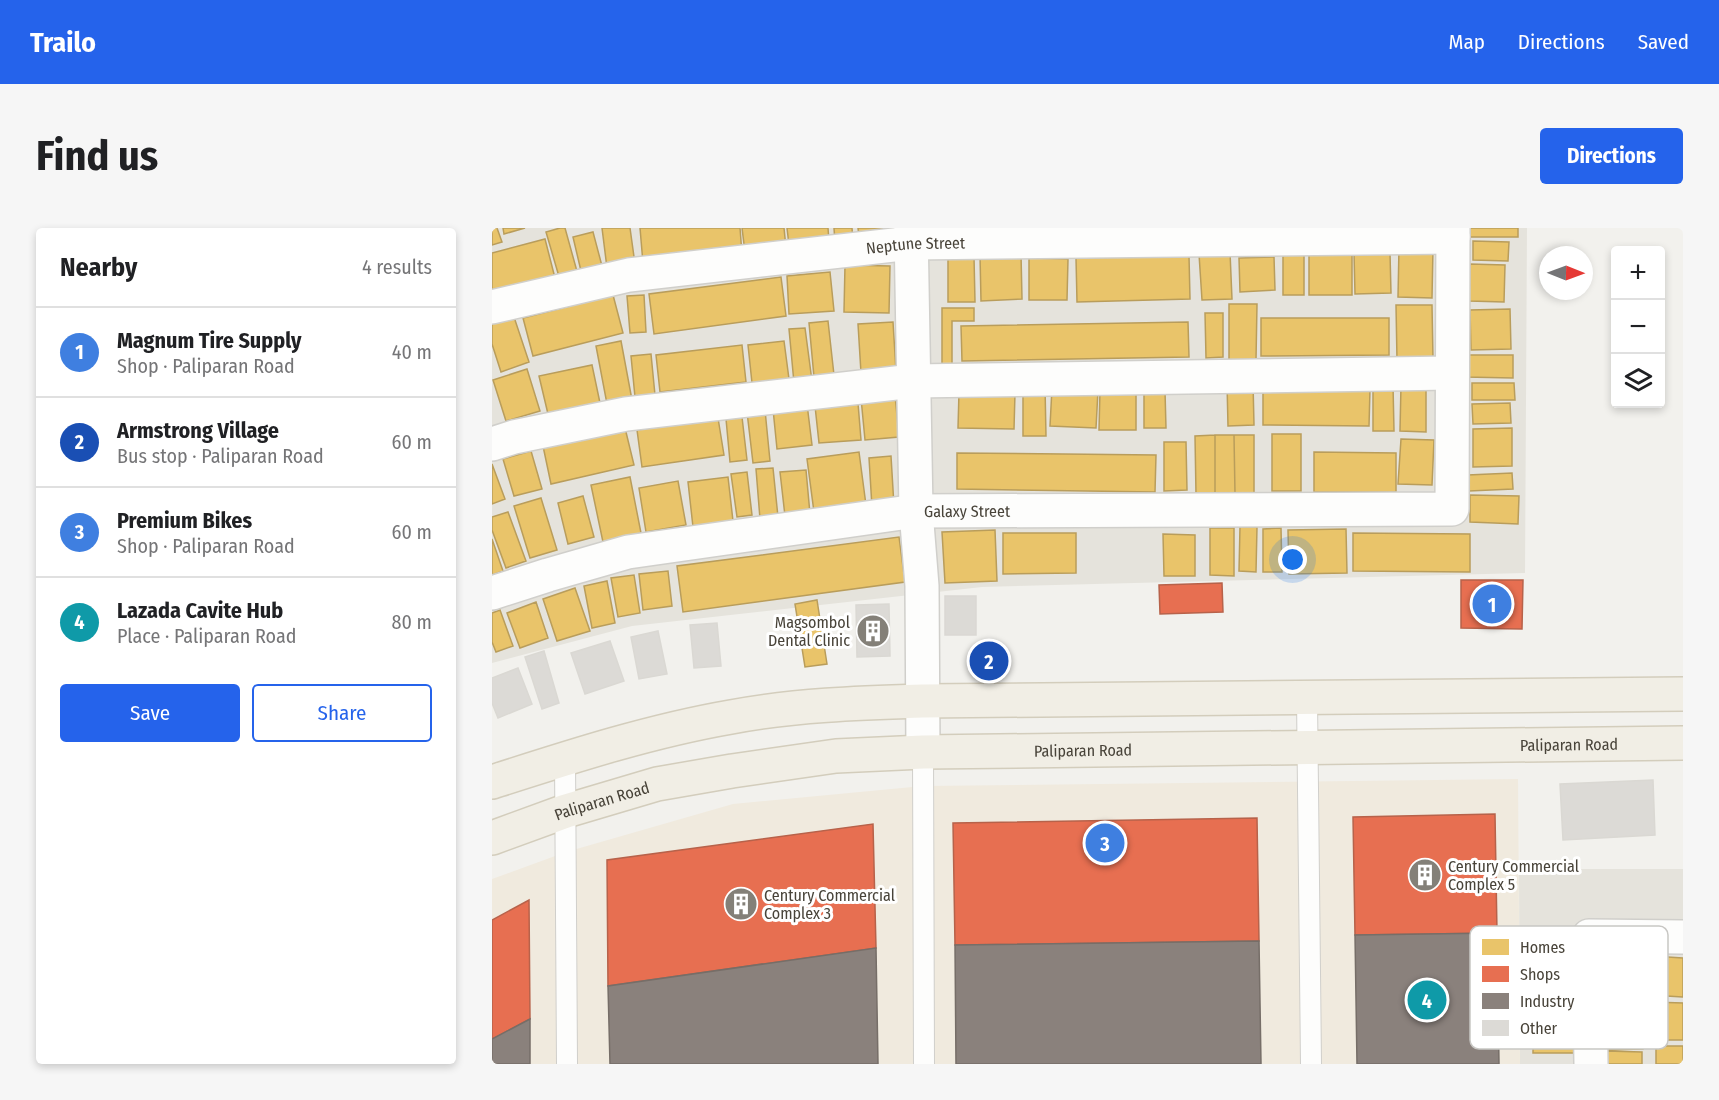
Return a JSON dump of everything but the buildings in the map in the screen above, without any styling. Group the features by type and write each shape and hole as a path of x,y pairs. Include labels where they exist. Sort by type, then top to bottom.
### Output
{"main road":[{"path":"492,782 652,734 732,717 839,704 923,701 1683,694"},
{"name":"Paliparan Road","path":"492,838 566,811 657,784 836,756 923,752 1683,743"}],"street":[{"name":"Neptune Street","path":"492,307 629,275 911,236 1453,232"},
{"path":"492,444 514,437 626,414 913,381 1452,373 1453,232"},
{"path":"911,236 916,511 922,586 923,752"},
{"name":"Galaxy Street","path":"492,593 628,552 916,511 1452,508 1452,373"},
{"path":"1668,937 1683,937"},
{"path":"1591,1049 1591,1064"}],"lane":[{"path":"1307,698 1311,1064"},
{"path":"923,752 924,1064"},
{"path":"565,759 567,1064"}],"shaded area":[{"path":"492,228 1527,228 1525,573 982,587 632,626 492,663"},
{"path":"1518,779 1519,926 1470,926 1470,1049 1520,1049 1520,1064 492,1064 492,879 566,852 733,804 923,786"},
{"path":"1519,869 1683,869 1683,1064 1520,1064 1520,1049 1668,1049 1668,926 1519,926"}],"place":[{"name":"Magnum Tire Supply","path":"1492,604"},
{"name":"Magsombol Dental Clinic","path":"873,631"},
{"name":"Armstrong Village","path":"989,661"},
{"name":"Premium Bikes","path":"1105,843"},
{"name":"Century Commercial Complex 5","path":"1425,875"},
{"name":"Century Commercial Complex 3","path":"741,904"},
{"name":"Lazada Cavite Hub","path":"1427,1000"}]}
